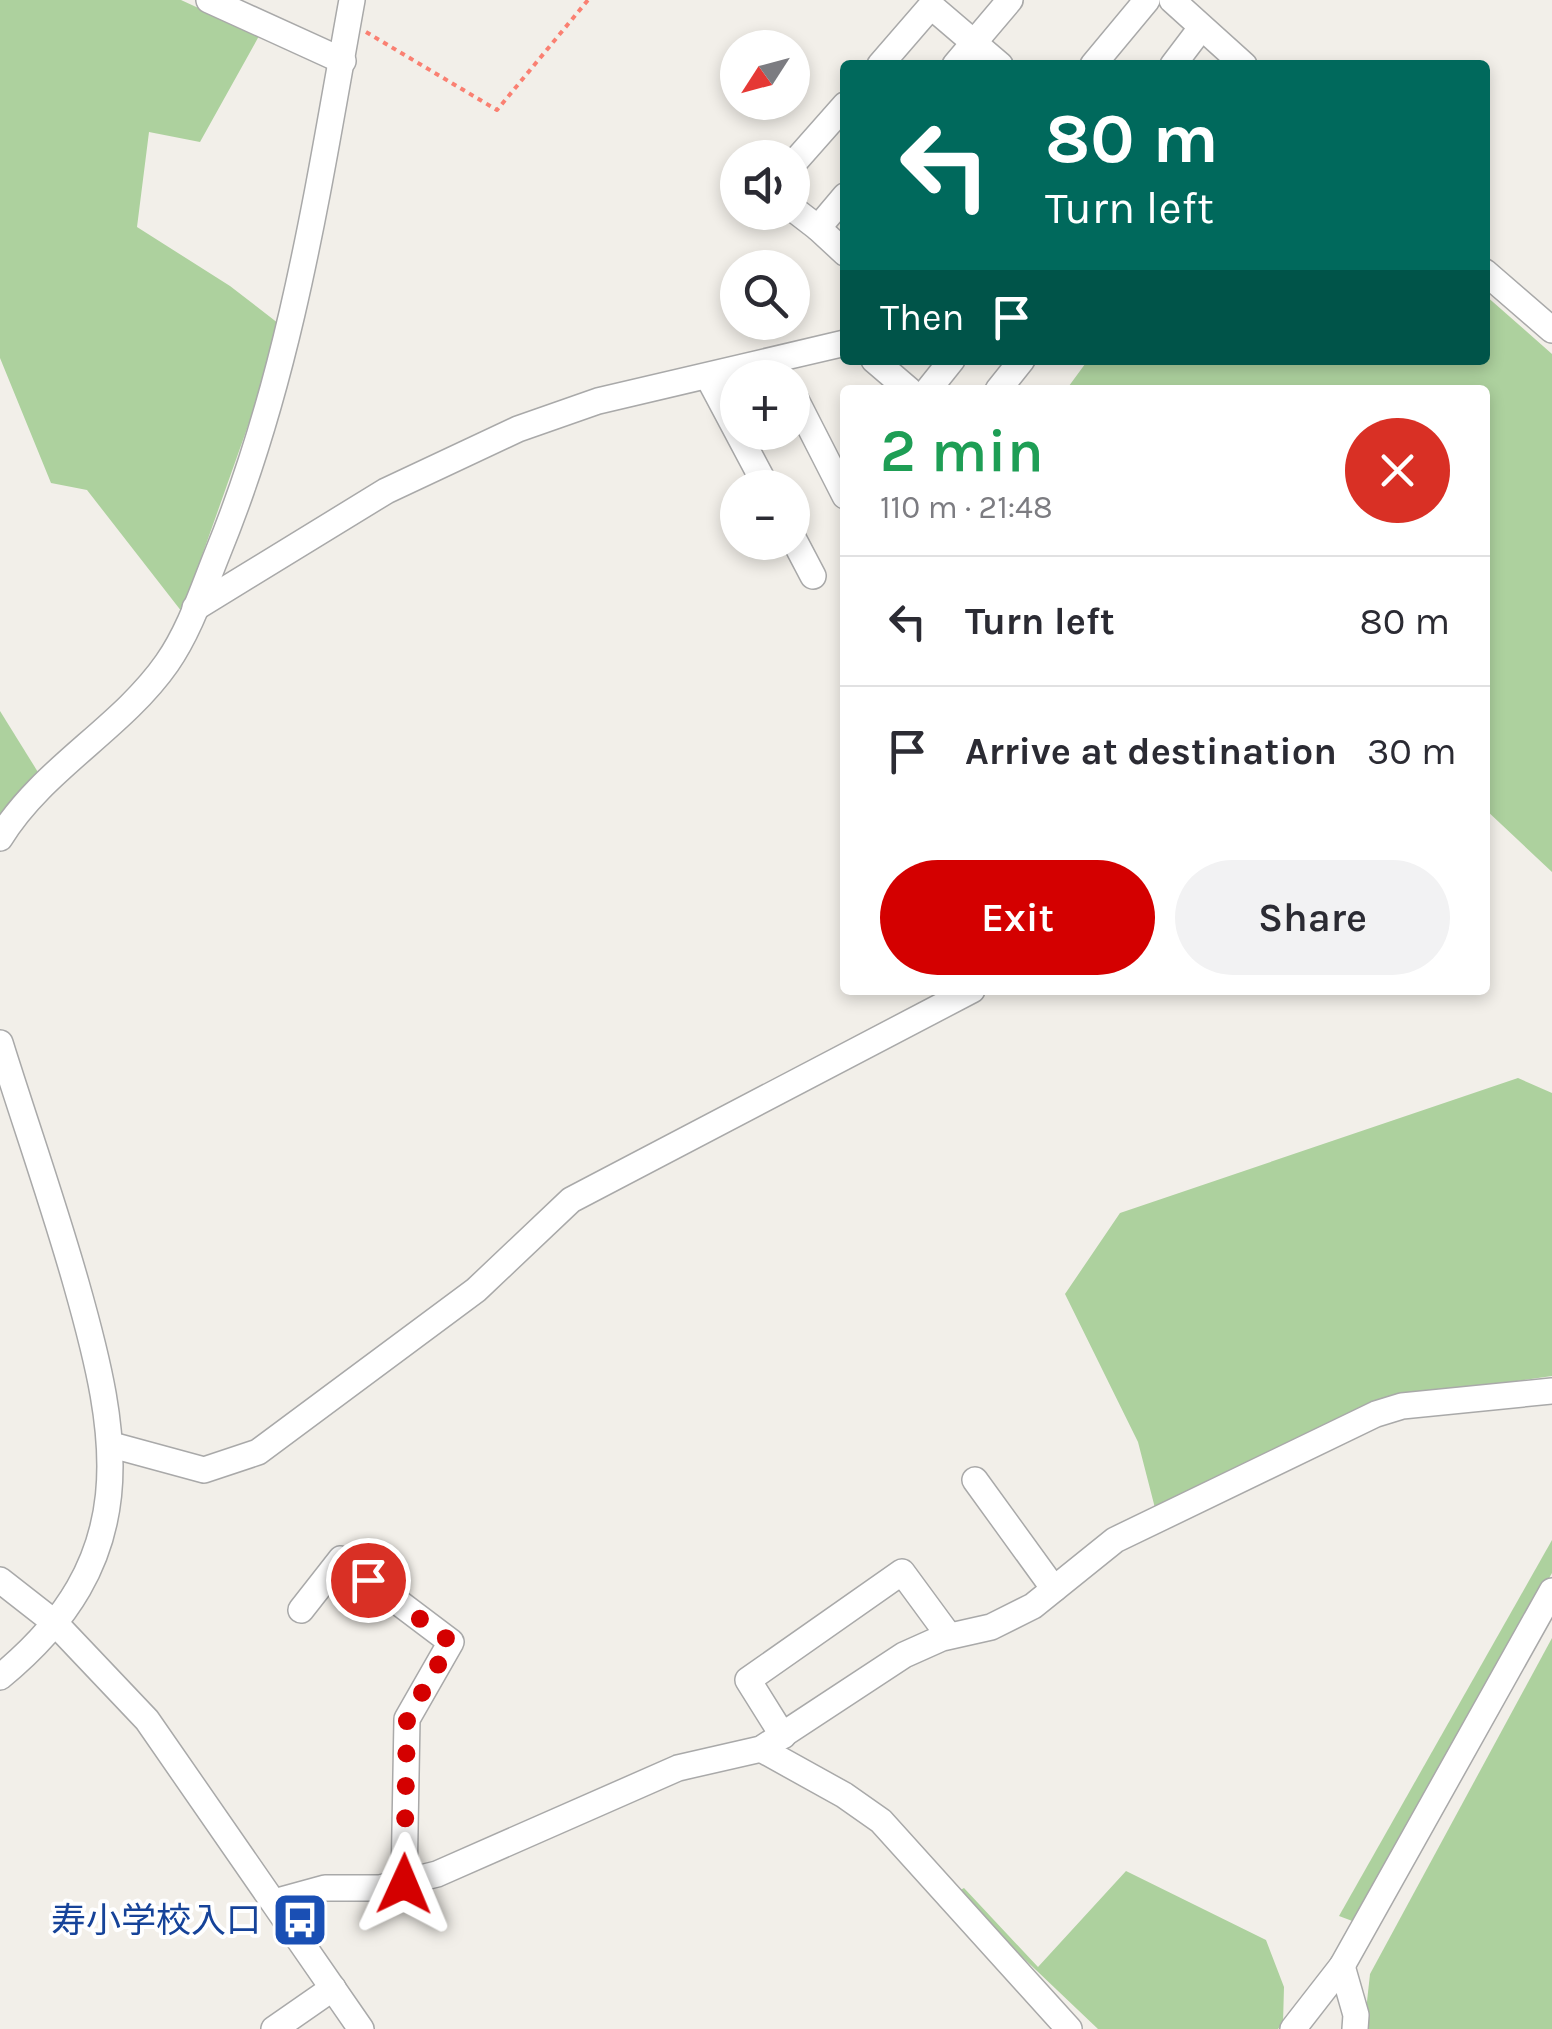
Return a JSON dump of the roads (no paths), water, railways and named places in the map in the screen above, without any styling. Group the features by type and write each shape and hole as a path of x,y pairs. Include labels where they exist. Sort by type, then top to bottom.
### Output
{"street":[{"path":"208,0 343,61"},
{"path":"959,60 1010,0"},
{"path":"1096,60 1147,0"},
{"path":"1172,0 1238,60"},
{"path":"884,60 932,6 994,60"},
{"path":"0,838 30,797 101,735 166,666 195,608 241,494 285,352 350,11"},
{"path":"1176,60 1201,28"},
{"path":"810,145 840,111"},
{"path":"818,228 840,202"},
{"path":"810,222 840,248"},
{"path":"1490,276 1552,330"},
{"path":"804,360 840,346"},
{"path":"880,365 903,385"},
{"path":"932,385 948,365"},
{"path":"195,608 386,491 450,458 598,401 720,376"},
{"path":"708,377 757,470"},
{"path":"810,427 840,486"},
{"path":"805,560 813,576"},
{"path":"112,1445 204,1470 258,1452 476,1290 572,1200 962,995"},
{"path":"0,1043 103,1380 112,1445 108,1493 91,1561 55,1623 0,1678"},
{"path":"274,1902 325,1888 404,1884 437,1874 678,1768 772,1742 904,1655 949,1636 991,1627 1033,1606 1115,1540 1376,1414 1402,1406 1552,1390"},
{"path":"975,1480 1054,1589"},
{"path":"301,1610 341,1559 451,1642 407,1719 404,1884"},
{"path":"949,1636 902,1572 748,1680 772,1742 881,1821 1068,2029"},
{"path":"0,1580 55,1623 147,1720 361,2029"},
{"path":"1293,2029 1342,1966 1552,1592"},
{"path":"1342,1966 1356,2015 1355,2029"},
{"path":"274,2029 332,1988"}],"place":[{"name":"寿小学校入口","path":"300,1920"}]}
